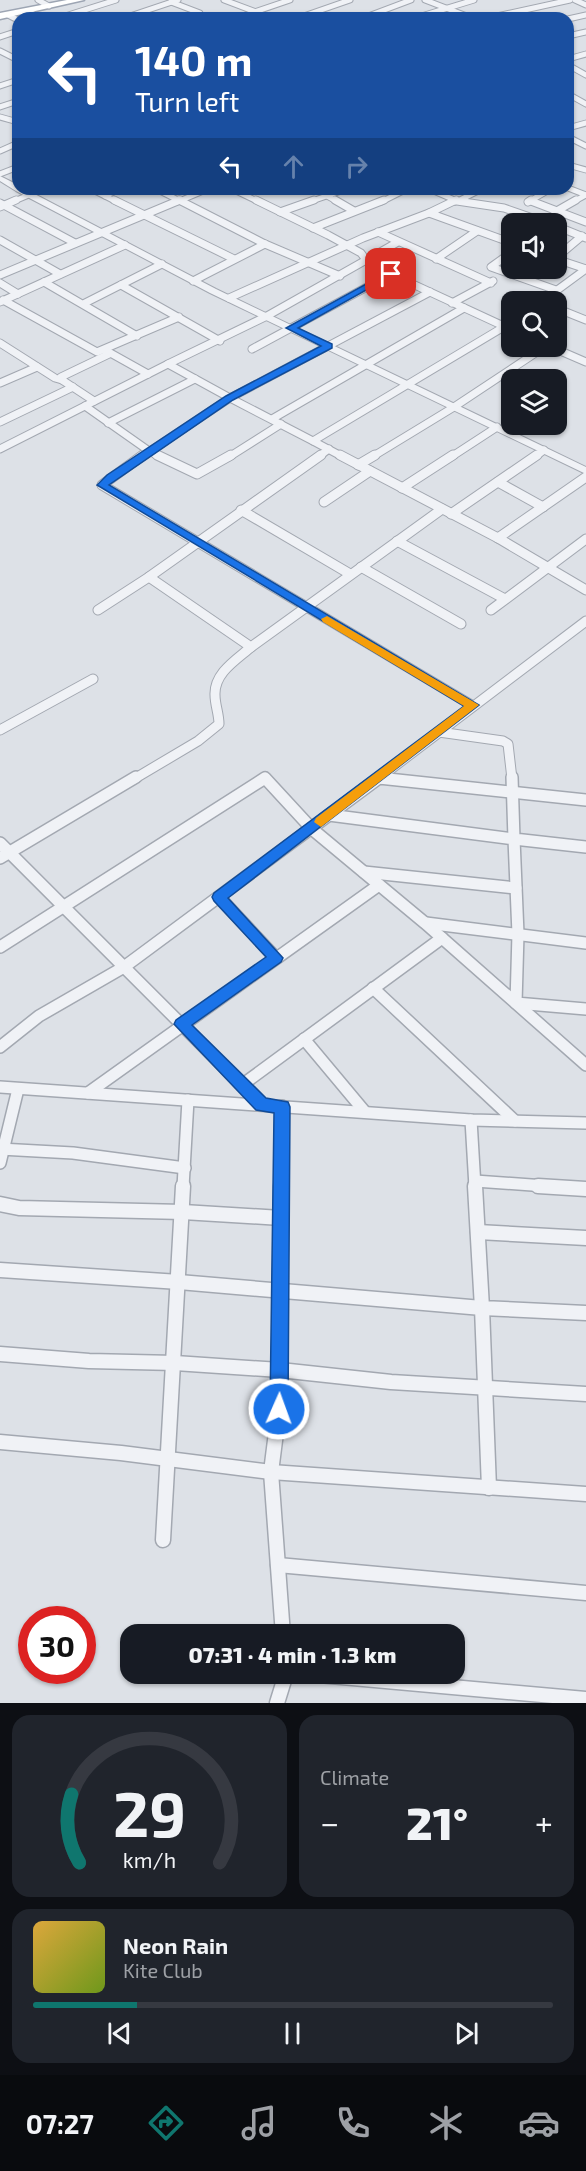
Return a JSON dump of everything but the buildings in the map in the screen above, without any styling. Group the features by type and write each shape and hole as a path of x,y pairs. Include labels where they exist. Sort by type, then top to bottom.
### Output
{"main road":[{"path":"21,12 80,0"}],"street":[{"path":"38,0 49,6"},
{"path":"78,12 116,0"},
{"path":"224,0 255,12 290,0"},
{"path":"315,12 350,0"},
{"path":"388,0 400,4"},
{"path":"379,12 411,0"},
{"path":"425,0 458,12"},
{"path":"432,12 474,0"},
{"path":"515,12 570,0"},
{"path":"575,0 586,5"},
{"path":"141,12 173,1 193,12"},
{"path":"0,51 12,57"},
{"path":"574,54 579,56"},
{"path":"574,57 586,54"},
{"path":"0,59 12,55"},
{"path":"0,108 2,117"},
{"path":"1,205 30,195 193,281 586,471"},
{"path":"169,195 265,244 340,276"},
{"path":"0,274 193,195"},
{"path":"244,195 361,253 366,260 391,274 501,324"},
{"path":"280,212 330,195"},
{"path":"313,228 395,195"},
{"path":"443,195 457,201 482,203 523,213"},
{"path":"229,298 346,245 470,195"},
{"path":"515,210 541,195"},
{"path":"553,213 586,195"},
{"path":"105,196 234,259"},
{"path":"327,196 354,211"},
{"path":"531,201 586,222"},
{"path":"1,205 75,243"},
{"path":"429,213 501,239"},
{"path":"567,230 584,237"},
{"path":"436,259 477,231"},
{"path":"378,232 491,283"},
{"path":"567,250 584,237"},
{"path":"0,240 60,274"},
{"path":"0,449 168,364 220,341 398,242"},
{"path":"193,281 265,244"},
{"path":"2,301 125,245"},
{"path":"501,259 490,266 501,270"},
{"path":"567,262 586,269"},
{"path":"85,303 162,264"},
{"path":"525,279 556,290 586,269"},
{"path":"252,348 391,274"},
{"path":"452,303 491,283 501,275"},
{"path":"44,282 85,303 137,336"},
{"path":"0,283 18,294"},
{"path":"121,285 220,341"},
{"path":"430,292 230,398 110,477 102,485 473,705"},
{"path":"2,301 92,351 107,352 148,374"},
{"path":"272,419 464,308"},
{"path":"567,312 586,320"},
{"path":"62,380 63,375 179,317"},
{"path":"313,441 501,332"},
{"path":"0,343 94,401"},
{"path":"567,354 586,362"},
{"path":"358,465 531,357"},
{"path":"168,364 498,538 586,590"},
{"path":"0,383 37,367"},
{"path":"108,423 195,379"},
{"path":"0,422 74,387"},
{"path":"85,406 149,451 197,474 206,471 280,424"},
{"path":"402,488 497,427"},
{"path":"98,610 149,577 328,449"},
{"path":"5,855 198,741 219,724 220,714 215,691 219,675 251,647 397,541 498,482 544,450"},
{"path":"324,502 370,471"},
{"path":"498,538 586,477"},
{"path":"498,482 543,507"},
{"path":"241,510 350,574"},
{"path":"491,610 586,539"},
{"path":"397,541 505,599"},
{"path":"361,567 460,624"},
{"path":"149,577 251,647"},
{"path":"0,1047 39,1016 124,967 312,829 586,621"},
{"path":"0,730 93,679"},
{"path":"439,732 503,741 507,744 514,792 518,934 516,1003"},
{"path":"0,947 265,778 312,829 425,923 586,1065"},
{"path":"379,778 586,800"},
{"path":"329,815 586,847"},
{"path":"0,843 5,855 64,907 262,1105"},
{"path":"364,872 516,888"},
{"path":"88,1093 379,885"},
{"path":"219,897 276,958"},
{"path":"425,923 586,943"},
{"path":"242,1085 442,938"},
{"path":"373,988 515,1121"},
{"path":"516,1003 586,1009"},
{"path":"304,1039 365,1112"},
{"path":"0,1087 471,1120 586,1123"},
{"path":"0,1163 18,1089"},
{"path":"163,1540 170,1459 188,1100"},
{"path":"282,1107 279,1409 271,1472 282,1624"},
{"path":"471,1120 482,1308 489,1488"},
{"path":"2,1149 73,1153 185,1168"},
{"path":"475,1181 586,1189"},
{"path":"0,1204 19,1208 183,1212 281,1218"},
{"path":"478,1232 586,1238"},
{"path":"0,1270 179,1282 482,1308 586,1313"},
{"path":"0,1354 89,1362 175,1363 280,1370 391,1382 586,1394"},
{"path":"0,1442 170,1459 271,1472 586,1494"},
{"path":"278,1565 586,1593"},
{"path":"277,1703 282,1684"},
{"path":"419,1684 586,1699"}],"slow traffic":[{"path":"321,822 473,705 327,619"}],"route":[{"path":"279,1409 282,1107 262,1105 182,1024 276,958 219,897 312,829 473,705 102,485 110,477 230,398 328,346 291,328 391,274"}]}
